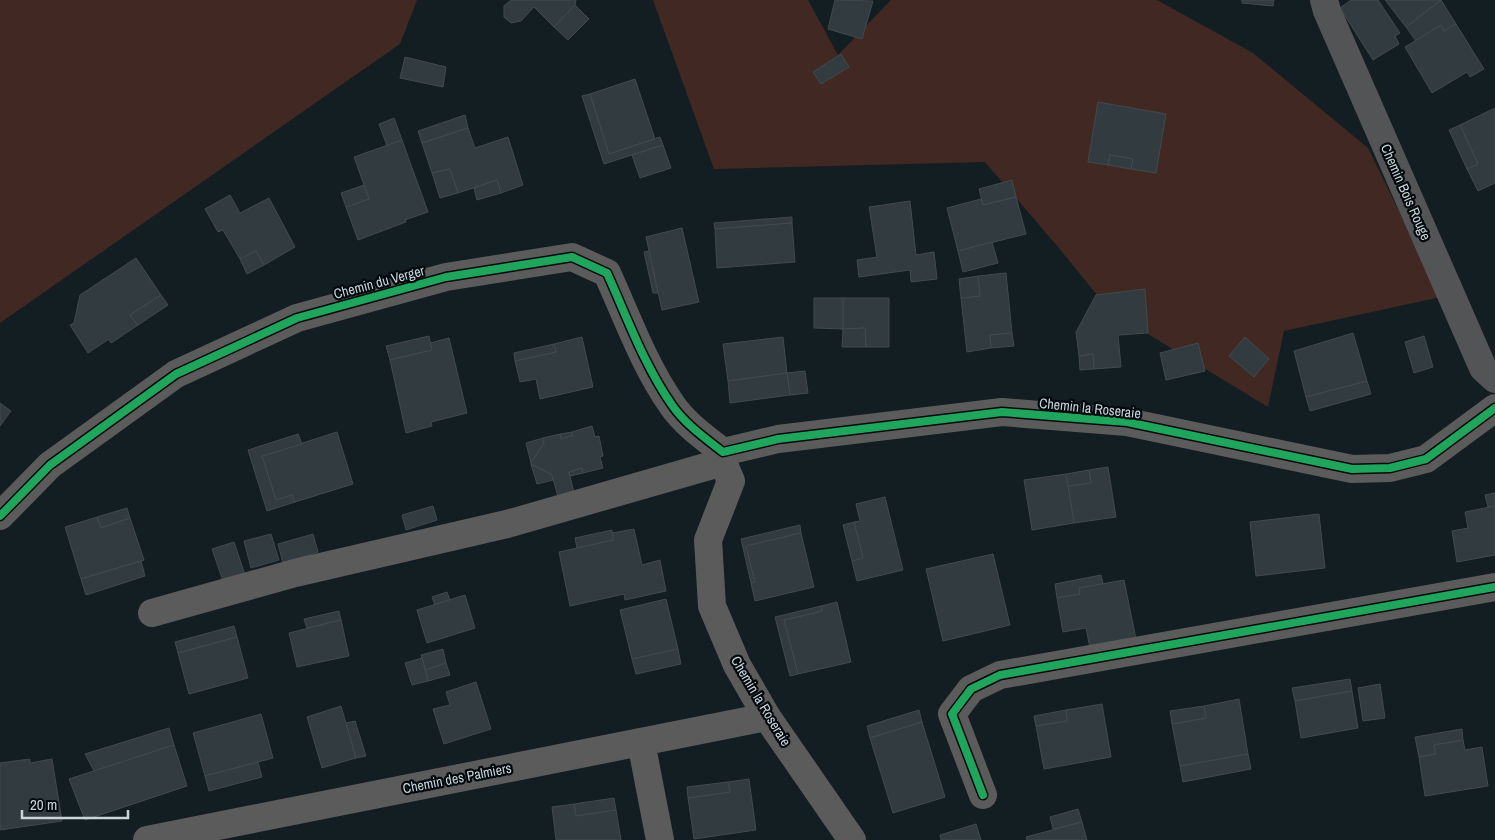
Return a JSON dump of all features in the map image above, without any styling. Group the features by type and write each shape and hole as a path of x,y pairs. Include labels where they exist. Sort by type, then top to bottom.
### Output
{"street":[{"name":"Chemin Bois Rouge","path":"1324,0 1331,20 1483,368 1495,378"},
{"name":"Chemin du Verger","path":"0,516 50,464 176,374 297,318 446,276 572,257 607,273 651,369 672,406 723,457"},
{"name":"Chemin la Roseraie","path":"852,840 767,717 737,665 712,606 708,540 731,481 723,457 778,439 1002,412 1127,422 1352,469 1390,468 1426,459 1495,408"},
{"path":"152,613 295,573 507,524 723,457"},
{"path":"983,795 952,714 971,689 1000,675 1495,587"},
{"name":"Chemin des Palmiers","path":"147,840 767,717"},
{"path":"641,742 660,840"}],"shaded area":[{"path":"0,0 417,0 400,44 0,323"},
{"path":"653,0 808,0 838,55 891,0 1157,0 1253,53 1368,148 1441,297 1284,331 1268,407 1110,311 985,162 714,169"}],"building":[{"path":"511,0 576,0 575,5 554,27 534,7 521,21 511,23 504,17 504,6"},
{"path":"835,0 873,1 862,39 828,29"},
{"path":"1242,0 1274,0 1273,6 1242,3"},
{"path":"1351,0 1378,0 1400,33 1395,36 1399,44 1373,60 1340,8"},
{"path":"1385,0 1441,0 1406,27"},
{"path":"1441,0 1456,24 1444,31 1441,25 1416,41 1406,27"},
{"path":"575,5 589,19 568,40 554,27"},
{"path":"1456,24 1484,69 1470,77 1467,72 1432,93 1405,47 1441,25 1444,31"},
{"path":"841,54 849,67 821,84 813,72"},
{"path":"405,57 446,67 443,87 400,78"},
{"path":"635,79 655,139 609,154 590,94"},
{"path":"590,94 609,154 660,137 663,145 604,164 582,96"},
{"path":"1098,102 1166,114 1156,173 1131,169 1133,159 1110,155 1108,165 1088,162"},
{"path":"1495,108 1495,183 1478,191 1467,169 1478,164 1460,125"},
{"path":"465,115 468,128 422,143 418,131"},
{"path":"394,118 402,140 387,146 379,124"},
{"path":"1460,125 1478,164 1467,169 1449,130"},
{"path":"468,128 475,148 508,137 523,185 501,193 497,180 458,193 450,169 432,173 422,143"},
{"path":"402,140 428,212 358,240 346,207 369,199 354,157"},
{"path":"663,145 671,168 640,178 632,155"},
{"path":"1110,155 1133,159 1131,169 1108,165"},
{"path":"450,169 458,193 440,198 432,173"},
{"path":"497,180 501,193 477,200 474,188"},
{"path":"1012,180 1016,197 983,205 979,189"},
{"path":"364,185 369,199 346,207 341,193"},
{"path":"230,195 240,213 269,198 295,247 264,265 256,251 240,259 223,230 218,232 205,209"},
{"path":"1016,197 1026,234 958,251 947,208 981,199 983,205"},
{"path":"910,201 916,255 934,252 937,279 911,282 910,270 859,277 857,260 877,257 869,207"},
{"path":"792,217 792,223 715,229 714,223"},
{"path":"792,223 795,262 717,268 715,229"},
{"path":"682,228 699,302 662,310 646,237"},
{"path":"992,242 998,263 963,272 958,251"},
{"path":"256,251 264,265 247,274 240,259"},
{"path":"649,251 658,293 653,293 644,252"},
{"path":"136,258 161,295 130,315 138,325 111,343 109,339 88,353 70,325 74,323 80,295"},
{"path":"1006,273 1012,333 990,335 991,348 967,352 961,298 980,296 978,276"},
{"path":"978,276 980,296 961,298 959,279"},
{"path":"1145,289 1148,333 1118,335 1121,367 1094,369 1093,354 1079,356 1076,332 1096,295"},
{"path":"161,295 168,305 138,325 130,315"},
{"path":"814,298 843,298 843,329 814,328"},
{"path":"843,298 889,298 889,347 866,347 865,328 843,329"},
{"path":"865,328 866,347 842,347 843,329"},
{"path":"1012,333 1014,346 991,348 990,335"},
{"path":"1353,333 1367,381 1306,397 1294,351"},
{"path":"429,336 432,350 390,360 386,346"},
{"path":"1424,336 1433,367 1414,373 1405,342"},
{"path":"582,337 593,387 540,399 536,379 520,382 515,361 556,352 554,344"},
{"path":"783,337 787,373 728,381 723,344"},
{"path":"1245,337 1269,359 1254,377 1229,356"},
{"path":"449,338 467,413 431,422 432,426 406,433 390,360 432,350 430,343"},
{"path":"1198,343 1205,371 1166,380 1160,353"},
{"path":"554,344 556,352 515,361 514,353"},
{"path":"1093,354 1094,369 1080,370 1079,356"},
{"path":"805,371 808,393 790,395 787,373"},
{"path":"787,373 790,395 730,403 728,381"},
{"path":"1367,381 1371,394 1310,411 1306,397"},
{"path":"0,403 11,411 0,426"},
{"path":"592,426 595,437 599,436 603,456 600,457 603,468 583,473 582,468 569,472 574,493 558,497 552,475 531,463 544,443 543,438 560,434 561,439 573,435 572,432"},
{"path":"337,432 353,484 295,502 292,495 276,500 262,456"},
{"path":"572,432 573,435 561,439 560,434"},
{"path":"298,434 302,444 262,456 276,500 292,495 295,502 267,511 248,450"},
{"path":"543,438 544,443 531,463 526,443"},
{"path":"531,464 552,475 553,480 537,484"},
{"path":"1108,467 1116,517 1074,523 1068,486 1091,483 1089,470"},
{"path":"582,468 583,473 570,476 569,472"},
{"path":"1089,470 1091,483 1068,486 1066,474"},
{"path":"1066,474 1074,523 1032,530 1024,480"},
{"path":"1495,493 1495,506 1488,507 1485,495"},
{"path":"885,497 903,570 857,581 852,561 863,558 854,522 860,521 856,504"},
{"path":"433,506 437,520 406,530 402,515"},
{"path":"1495,506 1495,555 1457,562 1452,531 1468,528 1465,512"},
{"path":"127,508 130,518 101,528 97,517"},
{"path":"1319,514 1325,568 1256,576 1250,522"},
{"path":"97,517 101,528 130,518 144,560 81,579 65,527"},
{"path":"854,522 863,558 852,561 843,525"},
{"path":"800,525 801,533 746,546 755,582 751,583 741,539"},
{"path":"634,529 642,565 660,560 666,591 625,600 624,594 570,606 559,552 613,540 612,533"},
{"path":"612,530 613,540 577,548 575,538"},
{"path":"801,533 814,587 755,601 751,583 755,582 746,546"},
{"path":"271,534 279,560 251,568 244,541"},
{"path":"313,534 318,552 283,563 278,544"},
{"path":"234,542 245,575 223,581 212,549"},
{"path":"993,554 1010,625 943,641 926,569"},
{"path":"141,561 145,576 86,595 81,579"},
{"path":"1101,575 1103,584 1079,588 1080,594 1057,598 1055,584"},
{"path":"1124,580 1136,639 1090,648 1086,628 1063,632 1057,598 1080,594 1079,588"},
{"path":"447,592 450,600 435,605 432,597"},
{"path":"465,595 475,628 427,643 417,610"},
{"path":"666,599 678,649 632,659 620,610"},
{"path":"837,602 851,662 798,674 784,620 822,611 821,606"},
{"path":"821,606 822,611 784,620 798,674 790,676 775,617"},
{"path":"339,611 341,620 307,628 304,619"},
{"path":"341,620 349,656 297,667 289,633"},
{"path":"234,626 237,637 178,653 175,642"},
{"path":"237,637 248,678 189,694 178,653"},
{"path":"443,649 446,663 426,670 421,655"},
{"path":"678,649 681,664 636,674 632,659"},
{"path":"422,658 428,681 412,685 405,663"},
{"path":"446,663 450,675 428,681 426,670"},
{"path":"1350,679 1352,691 1295,701 1292,688"},
{"path":"476,682 491,729 444,744 433,709 450,705 446,692"},
{"path":"1380,684 1385,718 1363,721 1358,688"},
{"path":"1352,691 1358,728 1301,738 1295,701"},
{"path":"1239,699 1248,754 1180,766 1172,724 1206,718 1204,706"},
{"path":"1102,704 1111,757 1044,769 1036,726 1067,721 1066,710"},
{"path":"341,706 356,758 322,768 307,717"},
{"path":"1204,706 1206,718 1172,724 1170,711"},
{"path":"919,710 922,722 870,738 867,726"},
{"path":"1066,710 1067,721 1036,726 1034,716"},
{"path":"261,714 273,758 205,776 193,733"},
{"path":"355,721 366,756 356,758 346,723"},
{"path":"922,722 945,797 893,813 870,738"},
{"path":"169,728 174,745 94,771 85,754"},
{"path":"1462,729 1463,740 1434,745 1436,754 1419,757 1415,737"},
{"path":"1463,740 1465,750 1482,747 1488,786 1425,796 1419,757 1436,754 1434,745"},
{"path":"174,745 187,786 85,820 69,779"},
{"path":"1248,754 1251,769 1183,782 1180,766"},
{"path":"30,759 30,763 52,759 62,821 0,830 0,763"},
{"path":"258,762 262,777 209,791 205,776"},
{"path":"749,779 756,830 694,839 688,798 730,792 728,782"},
{"path":"728,782 730,792 688,798 687,787"},
{"path":"614,798 616,810 576,816 574,804"},
{"path":"574,804 576,816 616,810 621,840 556,840 552,807"},
{"path":"1078,809 1082,822 1053,829 1050,817"},
{"path":"1082,822 1087,840 1027,840 1026,837"},
{"path":"976,824 981,840 941,840 940,835"}],"cycle path":[{"path":"0,516 50,465 176,374 297,318 446,277 572,257 607,273 636,340 662,390 683,418 723,452 778,439 1002,412 1127,422 1352,469 1390,468 1426,459 1495,408"},
{"path":"983,795 952,714 971,689 1000,675 1495,587"}]}
